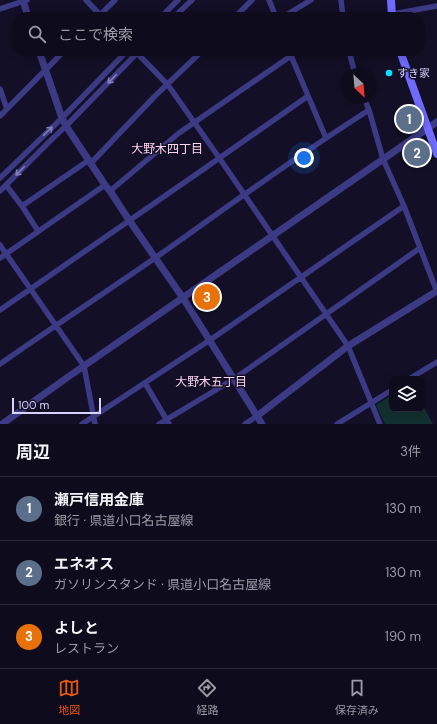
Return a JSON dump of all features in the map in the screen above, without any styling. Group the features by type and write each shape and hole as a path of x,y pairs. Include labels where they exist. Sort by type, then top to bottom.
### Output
{"main road":[{"path":"391,0 392,12"},
{"path":"402,56 437,154"}],"street":[{"path":"0,9 24,0 27,12"},
{"path":"86,0 96,12"},
{"path":"104,12 115,0"},
{"path":"166,12 178,0"},
{"path":"179,12 192,0"},
{"path":"240,12 252,0"},
{"path":"269,0 274,12"},
{"path":"292,12 311,0"},
{"path":"341,0 342,12"},
{"path":"407,12 437,6"},
{"path":"40,56 66,126 183,298 262,424"},
{"path":"0,116 59,56"},
{"path":"0,178 62,118 122,56"},
{"path":"0,191 66,126 133,56"},
{"path":"141,56 168,85 220,158 348,346 380,424"},
{"path":"22,206 90,162 197,56"},
{"path":"0,258 108,188 179,133 286,56"},
{"path":"291,56 326,138"},
{"path":"350,56 353,68"},
{"path":"0,89 6,109"},
{"path":"0,310 308,96"},
{"path":"245,424 348,346 437,291 384,159 366,104"},
{"path":"0,364 326,138 369,110"},
{"path":"2,424 272,235 437,122"},
{"path":"6,185 22,206 38,232"},
{"path":"82,424 210,340 404,206"},
{"path":"0,246 84,366 95,424"},
{"path":"159,424 168,421 234,379 420,248"},
{"path":"415,376 437,362"},
{"path":"145,383 168,421"},
{"path":"337,424 389,392"}],"green space":[{"path":"389,397 389,412 425,412 425,409 433,424 385,424 376,405"}],"place":[{"name":"すき家","path":"389,73"},
{"name":"瀬戸信用金庫","path":"409,119"},
{"name":"エネオス","path":"417,153"},
{"name":"よしと","path":"207,297"}],"district":[{"name":"大野木四丁目","path":"167,149"},
{"name":"大野木五丁目","path":"211,382"}]}
